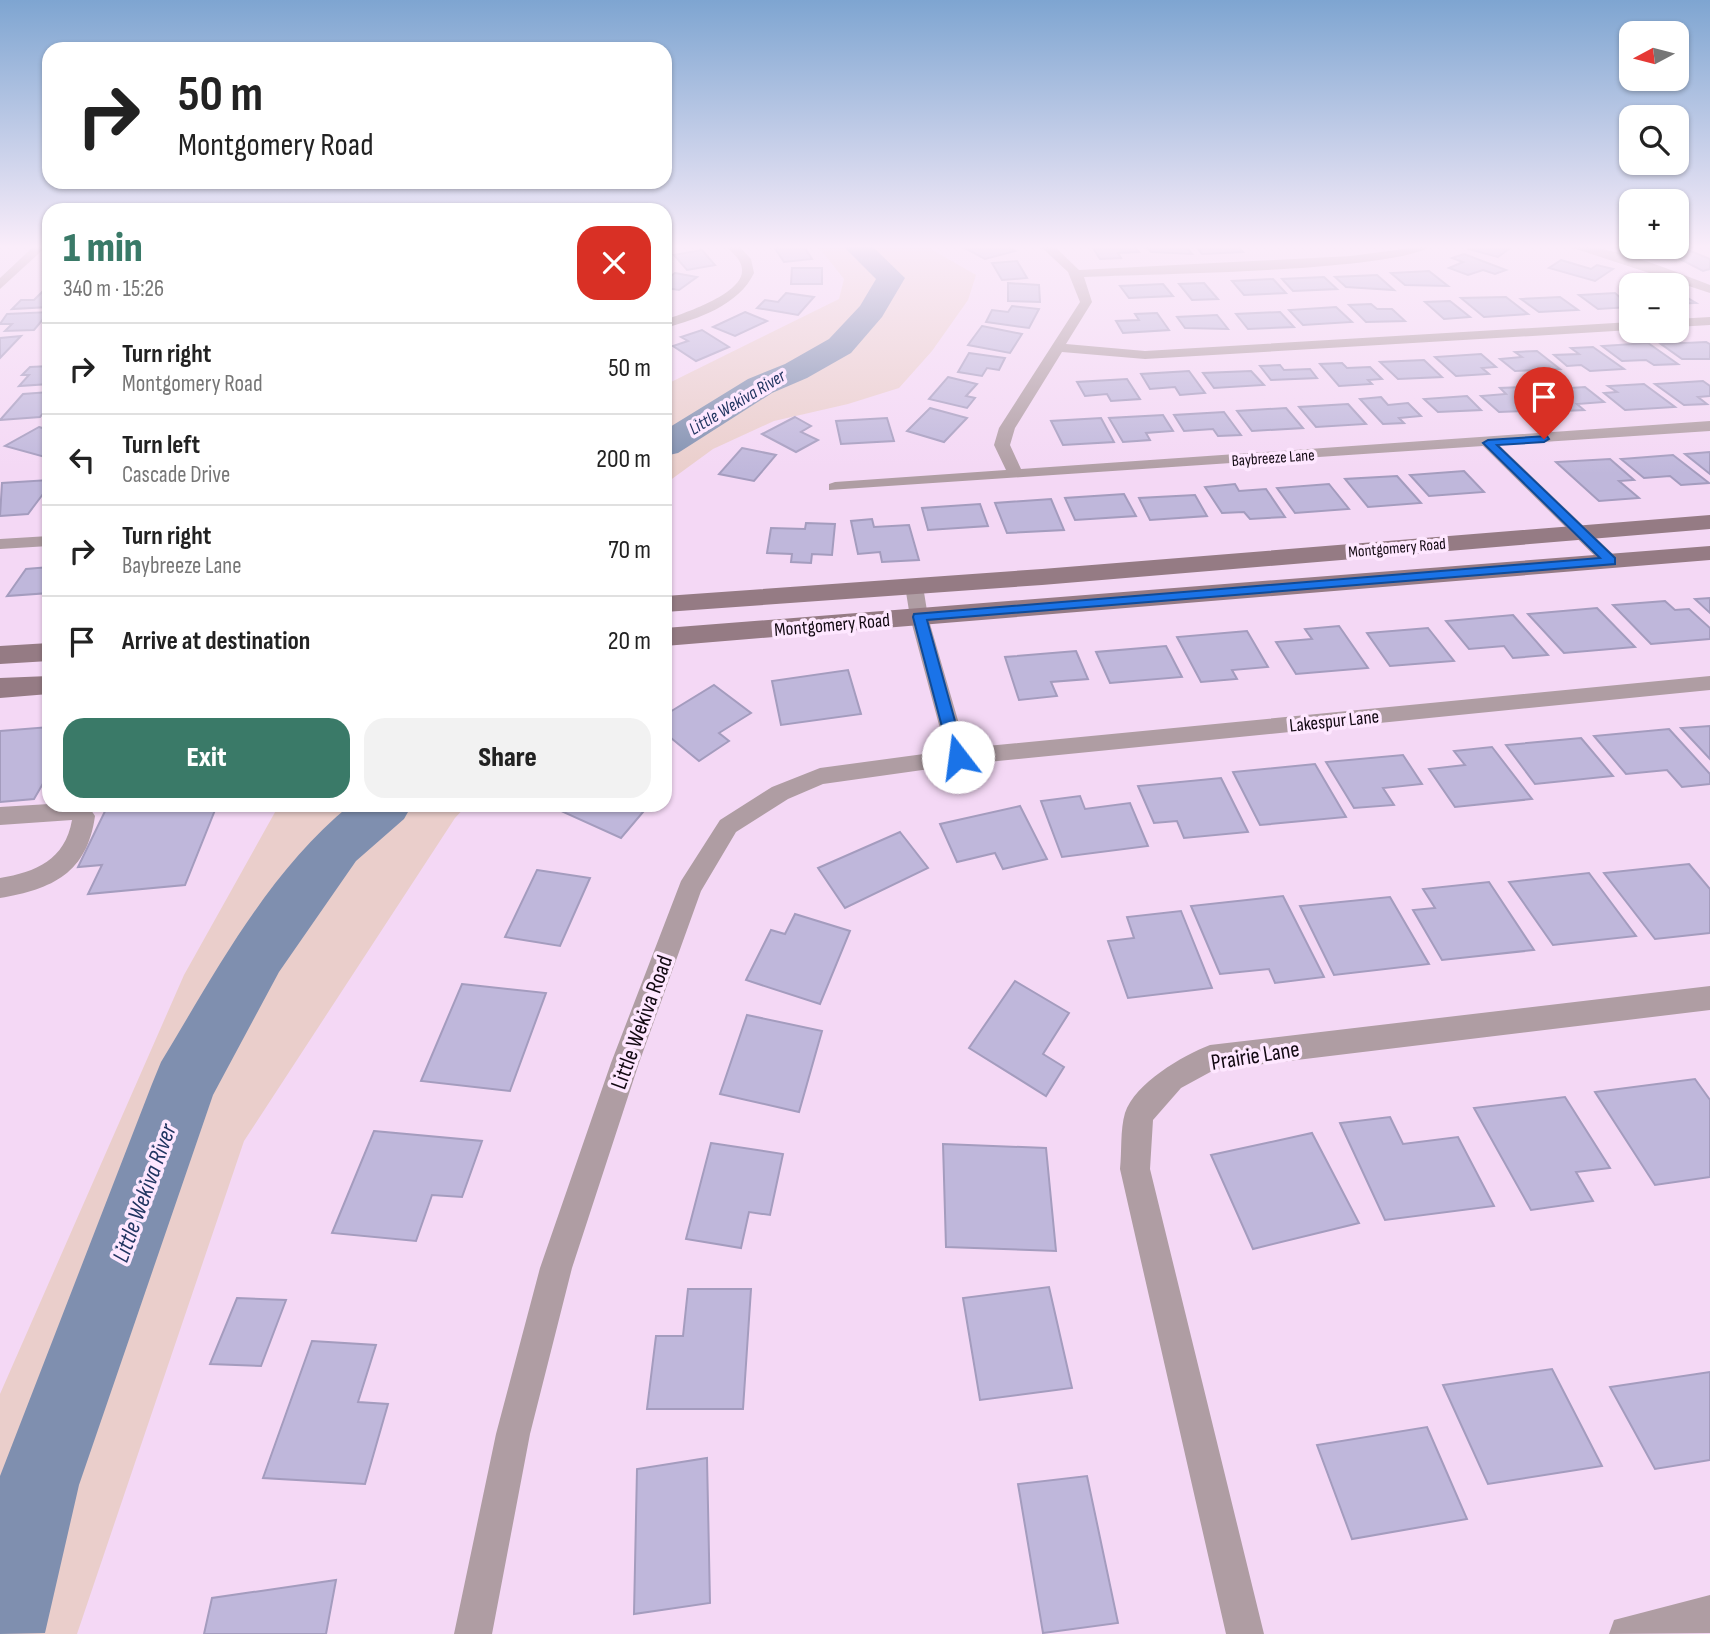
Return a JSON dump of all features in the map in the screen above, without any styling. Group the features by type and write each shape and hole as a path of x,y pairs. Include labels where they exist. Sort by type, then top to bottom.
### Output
{"main road":[{"name":"Montgomery Road","path":"672,603 1710,522"},
{"name":"Montgomery Road","path":"672,636 1710,553"},
{"path":"0,655 42,652"},
{"path":"0,688 42,685"}],"street":[{"path":"1016,475 1002,445 1004,437 1074,321"},
{"path":"1057,347 1097,354 1145,355 1619,327"},
{"name":"Baybreeze Lane","path":"835,487 1710,426"},
{"path":"1488,443 1610,561"},
{"path":"0,544 42,541"},
{"path":"914,586 919,617 958,757"},
{"name":"Lakespur Lane","path":"958,757 1710,683"},
{"name":"Little Wekiva Road","path":"473,1634 513,1434 556,1268 625,1063 690,888 727,826 780,793 820,776 958,757"},
{"path":"0,816 58,812"},
{"path":"0,888 45,879 60,868 83,831 84,816 75,812"},
{"name":"Prairie Lane","path":"1245,1634 1135,1169 1139,1115 1171,1079 1210,1058 1710,999"},
{"path":"1628,1634 1710,1614"}],"shaded area":[{"path":"794,321 953,321 932,351 899,388 848,404 774,421 713,449 672,479 672,382"},
{"path":"275,812 461,812 244,1141 77,1634 0,1634 0,1394 184,975"}],"building":[{"path":"2,321 41,321 34,330 5,331 12,324 0,324"},
{"path":"725,321 766,321 735,336 713,327"},
{"path":"986,321 1033,321 1029,328"},
{"path":"1116,321 1163,321 1169,330 1123,333"},
{"path":"1180,321 1222,321 1228,329 1185,328"},
{"path":"1242,321 1289,321 1294,327 1248,329"},
{"path":"1300,321 1352,322 1303,325"},
{"path":"982,326 1022,334 1010,353 968,345"},
{"path":"702,330 729,347 696,361 673,346 688,341 681,337"},
{"path":"21,336 0,358 0,338"},
{"path":"1648,343 1678,364 1654,365 1646,360 1622,361 1602,346"},
{"path":"1689,343 1710,344 1710,359 1682,359 1661,344"},
{"path":"1593,347 1624,369 1590,371 1581,365 1567,366 1554,355 1579,354 1571,348"},
{"path":"1537,351 1560,369 1515,371 1500,359 1522,357 1515,352"},
{"path":"969,353 1005,358 999,370 987,368 982,376 958,372"},
{"path":"1481,354 1496,367 1482,368 1489,374 1456,376 1435,357"},
{"path":"1424,360 1442,377 1398,379 1380,362"},
{"path":"1342,363 1347,368 1370,367 1382,379 1368,380 1372,384 1339,386 1320,364"},
{"path":"1280,365 1284,370 1310,369 1317,378 1271,380 1260,366"},
{"path":"42,366 42,384 19,386 29,375 22,375 30,367"},
{"path":"1189,371 1205,393 1180,395 1175,387 1150,389 1141,374"},
{"path":"1251,371 1264,385 1214,388 1203,373"},
{"path":"948,377 977,384 966,396 975,398 967,408 929,399"},
{"path":"1127,379 1140,399 1111,401 1107,394 1085,396 1077,382"},
{"path":"1703,381 1710,386 1710,396 1698,397 1707,404 1684,405 1655,384"},
{"path":"1644,384 1675,407 1625,410 1604,393 1617,392 1608,386"},
{"path":"1523,387 1556,415 1530,416 1524,411 1499,412 1481,396 1506,394 1500,388"},
{"path":"1585,387 1604,402 1577,404 1584,410 1563,411 1538,390"},
{"path":"42,393 40,417 0,420 23,394"},
{"path":"1467,396 1481,410 1438,412 1424,399"},
{"path":"1381,397 1388,405 1408,403 1421,416 1399,418 1404,423 1383,424 1360,399"},
{"path":"1348,404 1366,424 1316,427 1299,407"},
{"path":"930,408 967,418 944,442 907,431"},
{"path":"1286,408 1303,428 1252,431 1237,411"},
{"path":"1224,412 1241,435 1218,436 1213,429 1184,431 1174,415"},
{"path":"1163,415 1173,431 1146,433 1150,440 1123,442 1109,418"},
{"path":"795,417 811,426 801,432 818,440 796,452 762,434"},
{"path":"887,418 894,441 841,444 836,421"},
{"path":"1101,418 1114,442 1063,445 1051,421"},
{"path":"39,427 42,428 42,456 5,446"},
{"path":"742,448 776,455 754,481 719,474"},
{"path":"1710,452 1710,474 1685,454"},
{"path":"1673,455 1709,483 1681,485 1670,476 1644,478 1621,459"},
{"path":"1610,459 1634,480 1619,481 1639,498 1599,501 1556,462"},
{"path":"1464,471 1484,492 1429,496 1410,475"},
{"path":"1397,476 1421,503 1368,507 1345,479"},
{"path":"42,480 42,495 28,514 0,516 2,483"},
{"path":"1235,484 1239,491 1266,489 1285,517 1250,519 1244,512 1222,513 1205,487"},
{"path":"1329,484 1349,509 1295,513 1277,488"},
{"path":"1124,494 1136,516 1075,520 1065,498"},
{"path":"1195,495 1207,516 1150,520 1139,498"},
{"path":"1051,499 1064,530 1007,533 995,503"},
{"path":"980,504 988,526 928,530 922,508"},
{"path":"872,519 874,527 909,525 919,560 882,562 880,552 858,554 851,521"},
{"path":"806,523 835,524 832,555 812,554 811,563 791,562 792,554 767,553 771,528 805,529"},
{"path":"42,568 42,594 7,596 26,569"},
{"path":"1710,598 1710,613 1695,599"},
{"path":"1665,601 1675,610 1689,609 1710,628 1710,639 1651,644 1613,605"},
{"path":"1597,608 1635,647 1564,653 1528,614"},
{"path":"1513,615 1548,655 1513,658 1504,646 1469,649 1446,621"},
{"path":"1339,626 1368,668 1296,674 1276,642 1312,639 1305,629"},
{"path":"1428,628 1454,661 1390,666 1367,633"},
{"path":"1247,631 1268,667 1232,670 1237,679 1201,682 1177,637"},
{"path":"1166,646 1182,677 1110,683 1096,652"},
{"path":"1076,651 1088,679 1051,682 1057,696 1019,700 1005,657"},
{"path":"848,670 861,714 781,725 772,681"},
{"path":"714,685 751,713 719,733 729,741 699,761 672,739 672,711"},
{"path":"1710,726 1710,759 1681,728"},
{"path":"42,728 42,785 34,799 0,802 0,731"},
{"path":"1669,729 1710,774 1710,784 1682,787 1667,770 1626,774 1594,736"},
{"path":"1581,738 1613,776 1535,784 1506,745"},
{"path":"1492,747 1532,799 1455,807 1429,769 1465,765 1454,751"},
{"path":"1403,755 1422,784 1383,788 1394,805 1354,808 1326,762"},
{"path":"1315,764 1346,817 1260,825 1233,772"},
{"path":"1221,778 1248,832 1184,838 1177,821 1154,823 1138,786"},
{"path":"1080,796 1085,809 1130,803 1148,846 1062,857 1041,801"},
{"path":"1020,806 1047,859 1003,869 995,853 957,862 940,824"},
{"path":"105,812 214,812 185,885 88,894 102,865 78,867"},
{"path":"563,812 643,812 621,838"},
{"path":"900,832 928,868 845,908 818,868"},
{"path":"1689,864 1710,889 1710,933 1655,939 1604,873"},
{"path":"537,870 590,878 560,946 505,937"},
{"path":"1589,873 1636,936 1553,945 1509,882"},
{"path":"1489,882 1534,950 1442,960 1413,910 1435,908 1423,889"},
{"path":"1283,896 1324,977 1275,983 1269,969 1220,974 1191,906"},
{"path":"1390,897 1429,964 1334,975 1300,906"},
{"path":"1181,911 1212,988 1128,998 1108,941 1134,938 1127,917"},
{"path":"795,914 850,931 820,1004 746,980 771,930 785,934"},
{"path":"1015,981 1069,1013 1043,1054 1064,1067 1046,1096 969,1048"},
{"path":"462,984 546,993 510,1091 421,1081"},
{"path":"747,1015 822,1031 799,1112 720,1094"},
{"path":"1695,1079 1710,1100 1710,1177 1655,1185 1595,1092"},
{"path":"1565,1097 1610,1168 1576,1172 1593,1201 1531,1210 1474,1108"},
{"path":"1390,1117 1403,1144 1458,1137 1494,1206 1385,1220 1340,1123"},
{"path":"374,1131 482,1141 462,1197 432,1195 416,1241 332,1233"},
{"path":"1312,1133 1359,1223 1253,1249 1211,1155"},
{"path":"711,1143 783,1154 770,1215 749,1212 741,1248 686,1239"},
{"path":"943,1144 1046,1148 1056,1251 946,1247"},
{"path":"1049,1287 1072,1388 980,1400 963,1298"},
{"path":"688,1289 751,1289 743,1409 647,1409 656,1336 683,1336"},
{"path":"237,1298 286,1300 261,1366 210,1364"},
{"path":"312,1341 376,1345 358,1402 388,1404 365,1484 263,1478"},
{"path":"1552,1369 1602,1466 1488,1484 1443,1385"},
{"path":"1710,1372 1710,1460 1655,1469 1610,1387"},
{"path":"1427,1427 1467,1519 1352,1539 1317,1445"},
{"path":"707,1458 710,1603 634,1614 637,1469"},
{"path":"1087,1476 1118,1623 1043,1633 1018,1484"},
{"path":"336,1580 326,1634 204,1634 212,1598"}],"waterway":[{"name":"Little Wekiva River","path":"672,441 760,386 796,371 840,346 863,321"},
{"name":"Little Wekiva River","path":"0,1633 38,1485 184,1084 258,954 337,846 378,812"}],"route":[{"path":"958,757 919,617 1610,561 1488,443 1544,439"}]}
